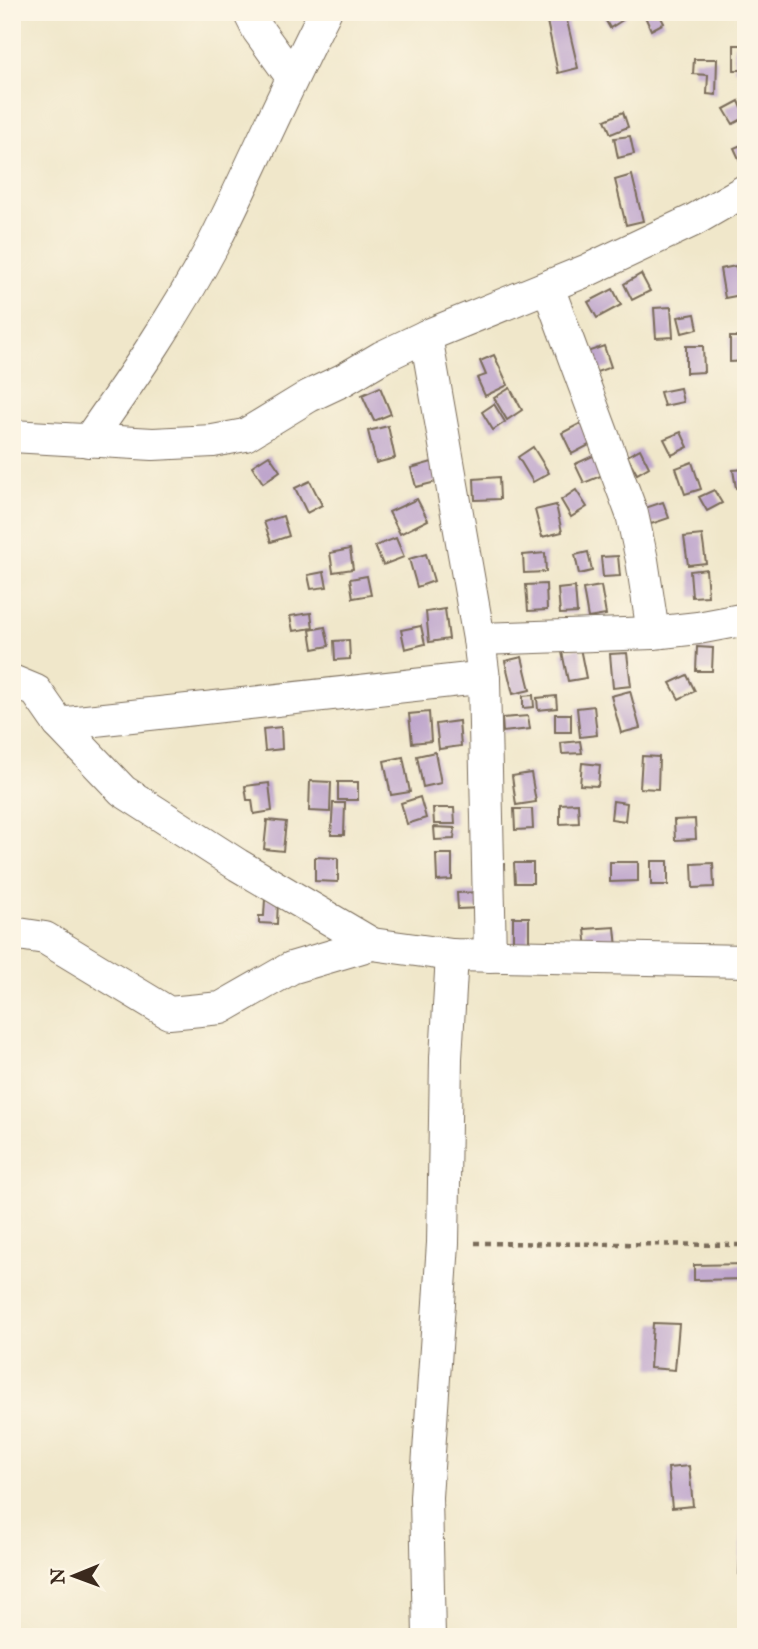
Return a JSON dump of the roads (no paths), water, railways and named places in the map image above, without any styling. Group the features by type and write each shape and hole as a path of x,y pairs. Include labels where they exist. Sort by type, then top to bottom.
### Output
{"street":[{"path":"249,12 258,30 292,77"},
{"path":"88,440 143,363 213,244 325,12"},
{"path":"12,436 153,444 213,442 245,435 309,396 426,336 548,286 694,220 746,190"},
{"path":"548,286 632,514 653,633"},
{"path":"426,336 484,679 490,956"},
{"path":"479,639 653,633 746,619"},
{"path":"60,724 484,679"},
{"path":"12,681 36,691 60,724 123,791 238,865 372,944 452,955 746,961"},
{"path":"12,933 45,937 169,1013 221,1008 291,968 372,944"},
{"path":"429,1637 426,1497 443,1243 446,1058 452,955"}]}
